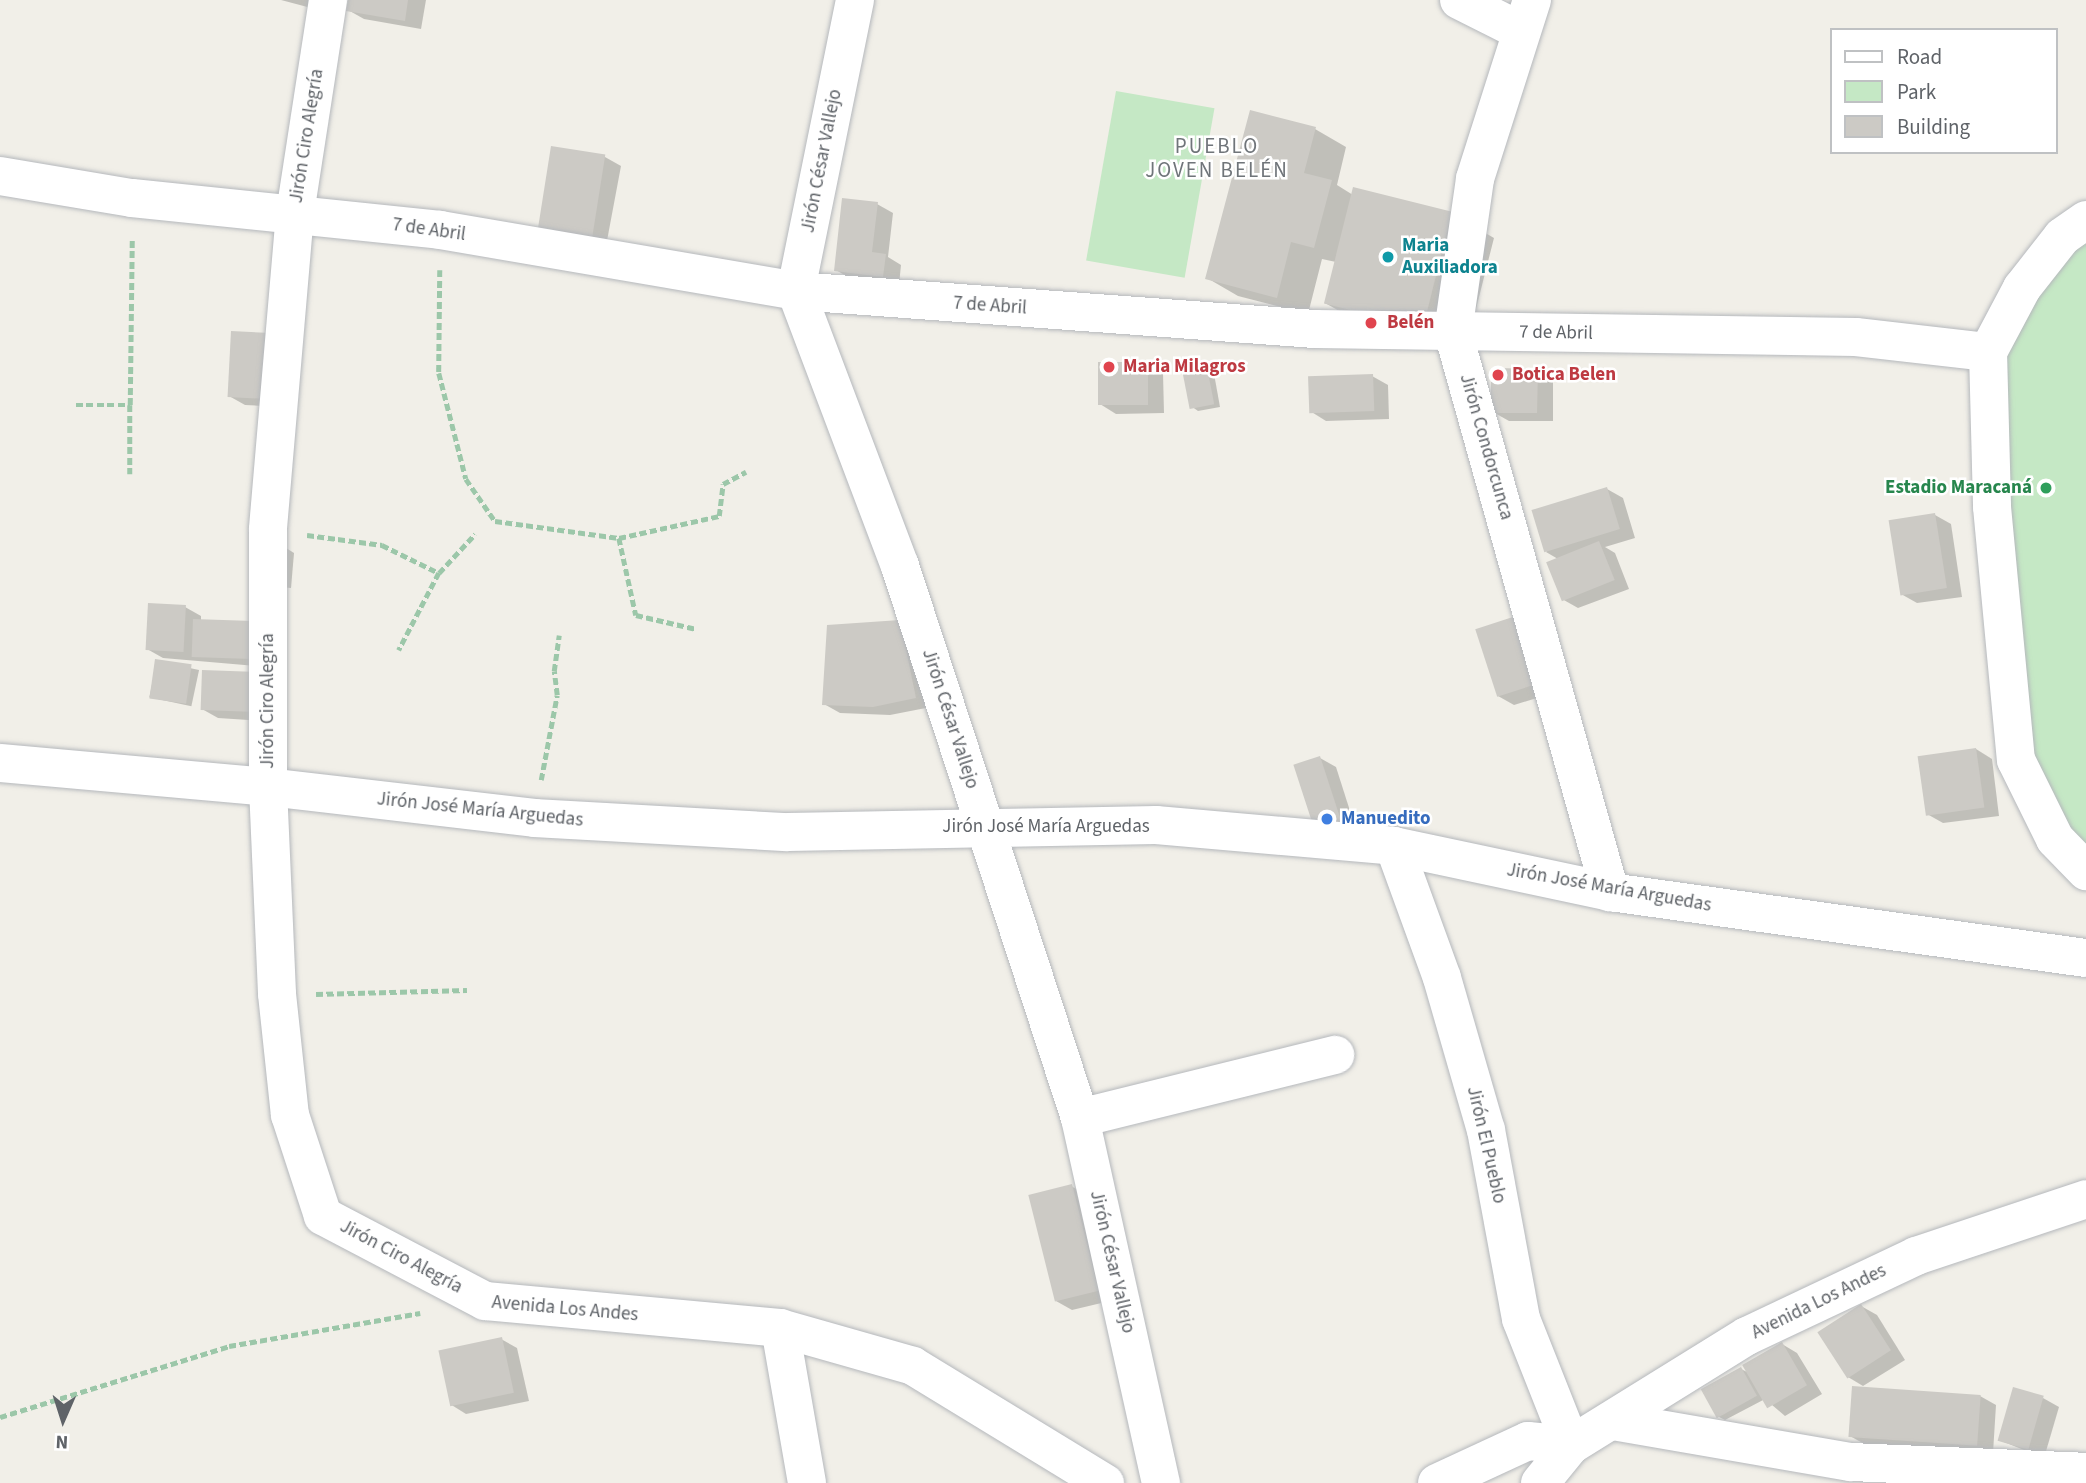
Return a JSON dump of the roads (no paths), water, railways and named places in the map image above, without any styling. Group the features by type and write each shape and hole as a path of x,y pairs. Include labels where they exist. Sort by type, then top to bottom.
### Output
{"street":[{"name":"Jirón Ciro Alegría","path":"328,0 295,213 268,530 268,787 277,995 290,1115 323,1216 485,1301"},
{"name":"Jirón César Vallejo","path":"855,0 796,291 900,566 1080,1118 1161,1483"},
{"path":"1459,0 1527,15"},
{"name":"Jirón Condorcunca","path":"1527,15 1475,179 1453,332 1610,892"},
{"name":"7 de Abril","path":"0,176 132,198 440,230 796,291 1315,329 1856,337 1988,352"},
{"path":"2086,220 2062,237 2022,288 1988,352 1993,520 2016,760 2055,839 2086,871"},
{"name":"Jirón José María Arguedas","path":"0,763 268,787 534,818 788,832 986,826 1156,825 1394,846 1610,892 2086,958"},
{"name":"Jirón El Pueblo","path":"1394,846 1443,978 1486,1130 1521,1319 1571,1445"},
{"path":"1080,1118 1335,1055"},
{"name":"Avenida Los Andes","path":"1540,1483 1571,1445 1613,1422 1746,1336 1916,1256 2086,1199"},
{"name":"Avenida Los Andes","path":"485,1301 780,1328 914,1366 1105,1483"},
{"path":"780,1328 807,1483"},
{"path":"1613,1422 1851,1473 2086,1472"},
{"path":"1437,1483 1528,1441 1571,1445"}],"place":[{"name":"Maria Auxiliadora","path":"1388,257"},
{"name":"Belén","path":"1371,323"},
{"name":"Maria Milagros","path":"1109,367"},
{"name":"Botica Belen","path":"1498,375"},
{"name":"Estadio Maracaná","path":"2046,488"},
{"name":"Manuedito","path":"1327,819"}],"district":[{"name":"PUEBLO JOVEN BELÉN","path":"1217,158"}]}
